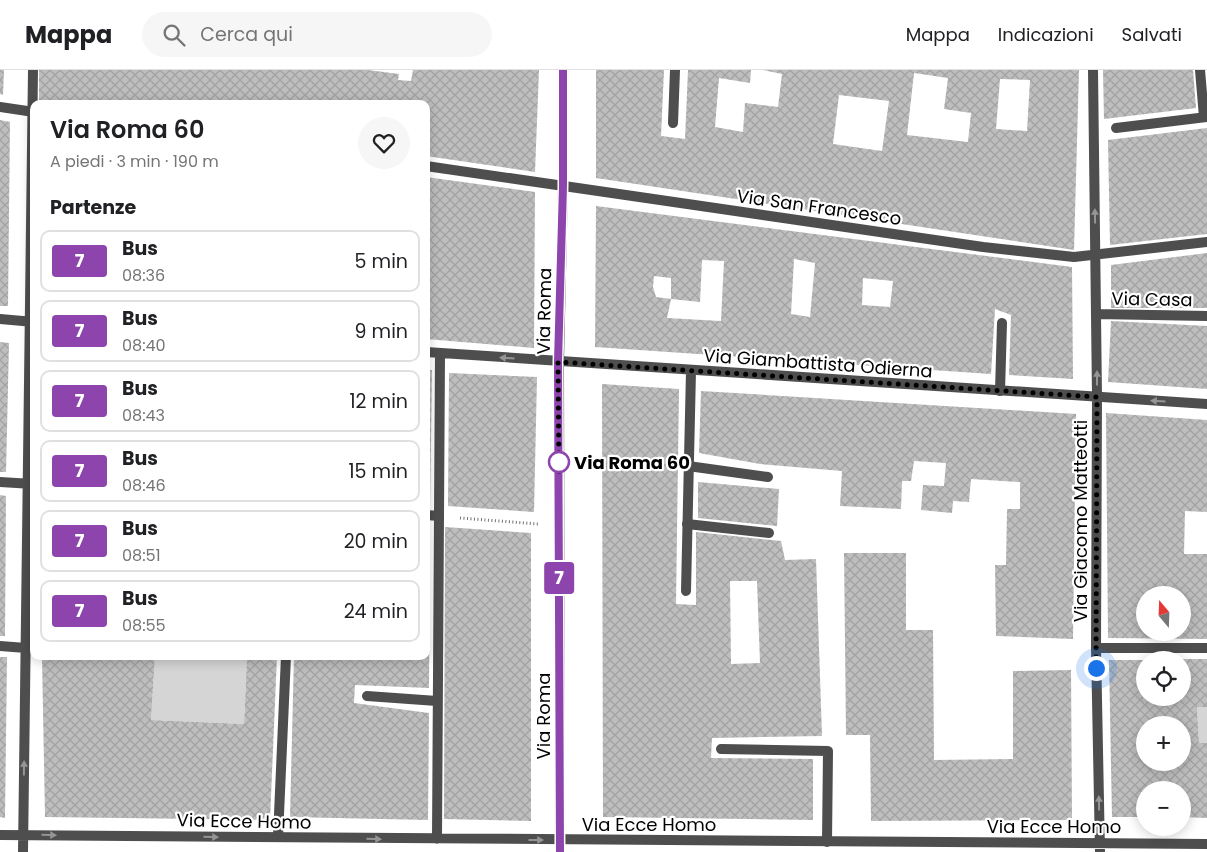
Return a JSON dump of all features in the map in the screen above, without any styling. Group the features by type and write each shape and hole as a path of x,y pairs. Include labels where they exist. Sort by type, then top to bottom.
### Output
{"street":[{"path":"33,70 33,100"},
{"name":"Via Roma","path":"560,852 558,362 563,186 563,70"},
{"path":"673,123 675,70"},
{"name":"Via Giacomo Matteotti","path":"1093,70 1097,397 1096,648 1100,847"},
{"path":"1116,128 1205,117 1200,70"},
{"path":"0,107 30,112"},
{"name":"Via San Francesco","path":"430,167 983,247 1074,257 1207,242"},
{"name":"Via Casa","path":"1096,314 1207,316"},
{"path":"0,319 30,322"},
{"path":"1000,391 1002,323"},
{"name":"Via Giambattista Odierna","path":"430,352 1207,404"},
{"path":"437,839 440,353"},
{"path":"686,591 690,371"},
{"path":"688,466 768,477"},
{"path":"0,482 30,484"},
{"path":"430,515 439,516"},
{"path":"23,852 30,517"},
{"path":"687,524 770,533"},
{"path":"0,646 26,648"},
{"path":"1096,648 1207,648"},
{"path":"278,838 286,660"},
{"path":"367,696 438,701"},
{"path":"721,749 828,751 827,842"},
{"name":"Via Ecce Homo","path":"0,835 827,842 1100,847 1207,844"}],"path":[{"path":"439,516 559,526"}],"shaded area":[{"path":"155,660 247,660 244,724 151,720"},
{"path":"1197,707 1207,707 1207,743 1199,743"}],"building":[{"path":"0,70 4,70 3,95 0,94"},
{"path":"39,70 368,70 399,74 398,80 411,81 413,70 539,70 535,172 430,157 430,100 39,100"},
{"path":"596,70 664,70 661,136 685,139 688,70 751,70 750,83 719,78 715,127 743,132 745,103 778,107 782,74 763,70 1079,70 1074,250 596,178","holes":["914,73 948,78 944,109 971,113 968,142 907,135","1000,79 1030,80 1027,131 996,129","839,95 889,101 882,151 833,144"]},
{"path":"1103,70 1193,70 1196,108 1104,119"},
{"path":"0,120 10,122 8,306 0,306"},
{"path":"1207,128 1207,234 1110,245 1108,140"},
{"path":"430,178 535,192 534,348 430,339"},
{"path":"596,206 1072,267 1073,379 1009,375 1011,315 995,309 991,374 595,347","holes":["794,259 815,263 810,317 791,314","702,260 724,261 721,321 667,318 671,299 700,302","654,276 671,278 671,299 656,297 653,287","863,278 893,281 890,307 862,305"]},
{"path":"1207,253 1207,308 1111,308 1111,265"},
{"path":"1111,321 1207,326 1207,389 1108,382"},
{"path":"0,342 9,343 6,472 0,472"},
{"path":"430,370 432,370 430,507"},
{"path":"449,373 537,377 534,512 448,506"},
{"path":"602,384 679,389 676,604 696,605 696,532 781,541 785,560 816,559 822,736 712,738 711,758 813,759 813,820 603,817","holes":["730,581 757,581 760,663 731,664"]},
{"path":"701,391 1076,414 1073,639 996,636 995,565 1006,565 1007,509 1020,509 1020,482 971,479 969,502 953,501 952,513 921,510 923,485 944,486 946,463 914,461 911,481 902,481 901,509 840,506 842,471 760,464 699,453"},
{"path":"1106,413 1207,420 1207,512 1185,511 1184,554 1207,554 1207,639 1191,639 1191,586 1136,586 1136,638 1108,638"},
{"path":"698,482 779,489 777,526 698,518"},
{"path":"0,495 6,496 5,636 0,636"},
{"path":"445,527 531,533 531,821 444,819"},
{"path":"844,553 906,553 906,630 933,630 934,760 1013,759 1013,671 1071,670 1072,820 871,821 870,735 846,735"},
{"path":"0,657 7,657 5,818 0,817"},
{"path":"1191,659 1207,659 1207,707 1197,707 1199,743 1207,743 1207,818 1191,817 1191,781 1136,781 1136,817 1112,817 1109,660 1136,660 1136,706 1191,706"},
{"path":"42,660 155,660 151,720 244,724 247,660 277,660 270,820 45,817"},
{"path":"294,660 429,660 429,688 355,685 354,703 429,713 428,820 290,817"}],"bus line":[{"name":"7","path":"560,852 558,362 563,186 563,70"}],"place":[{"name":"Via Roma 60","path":"559,462"}],"route":[{"path":"559,462 559,471 558,362 1097,397 1096,668"}]}
